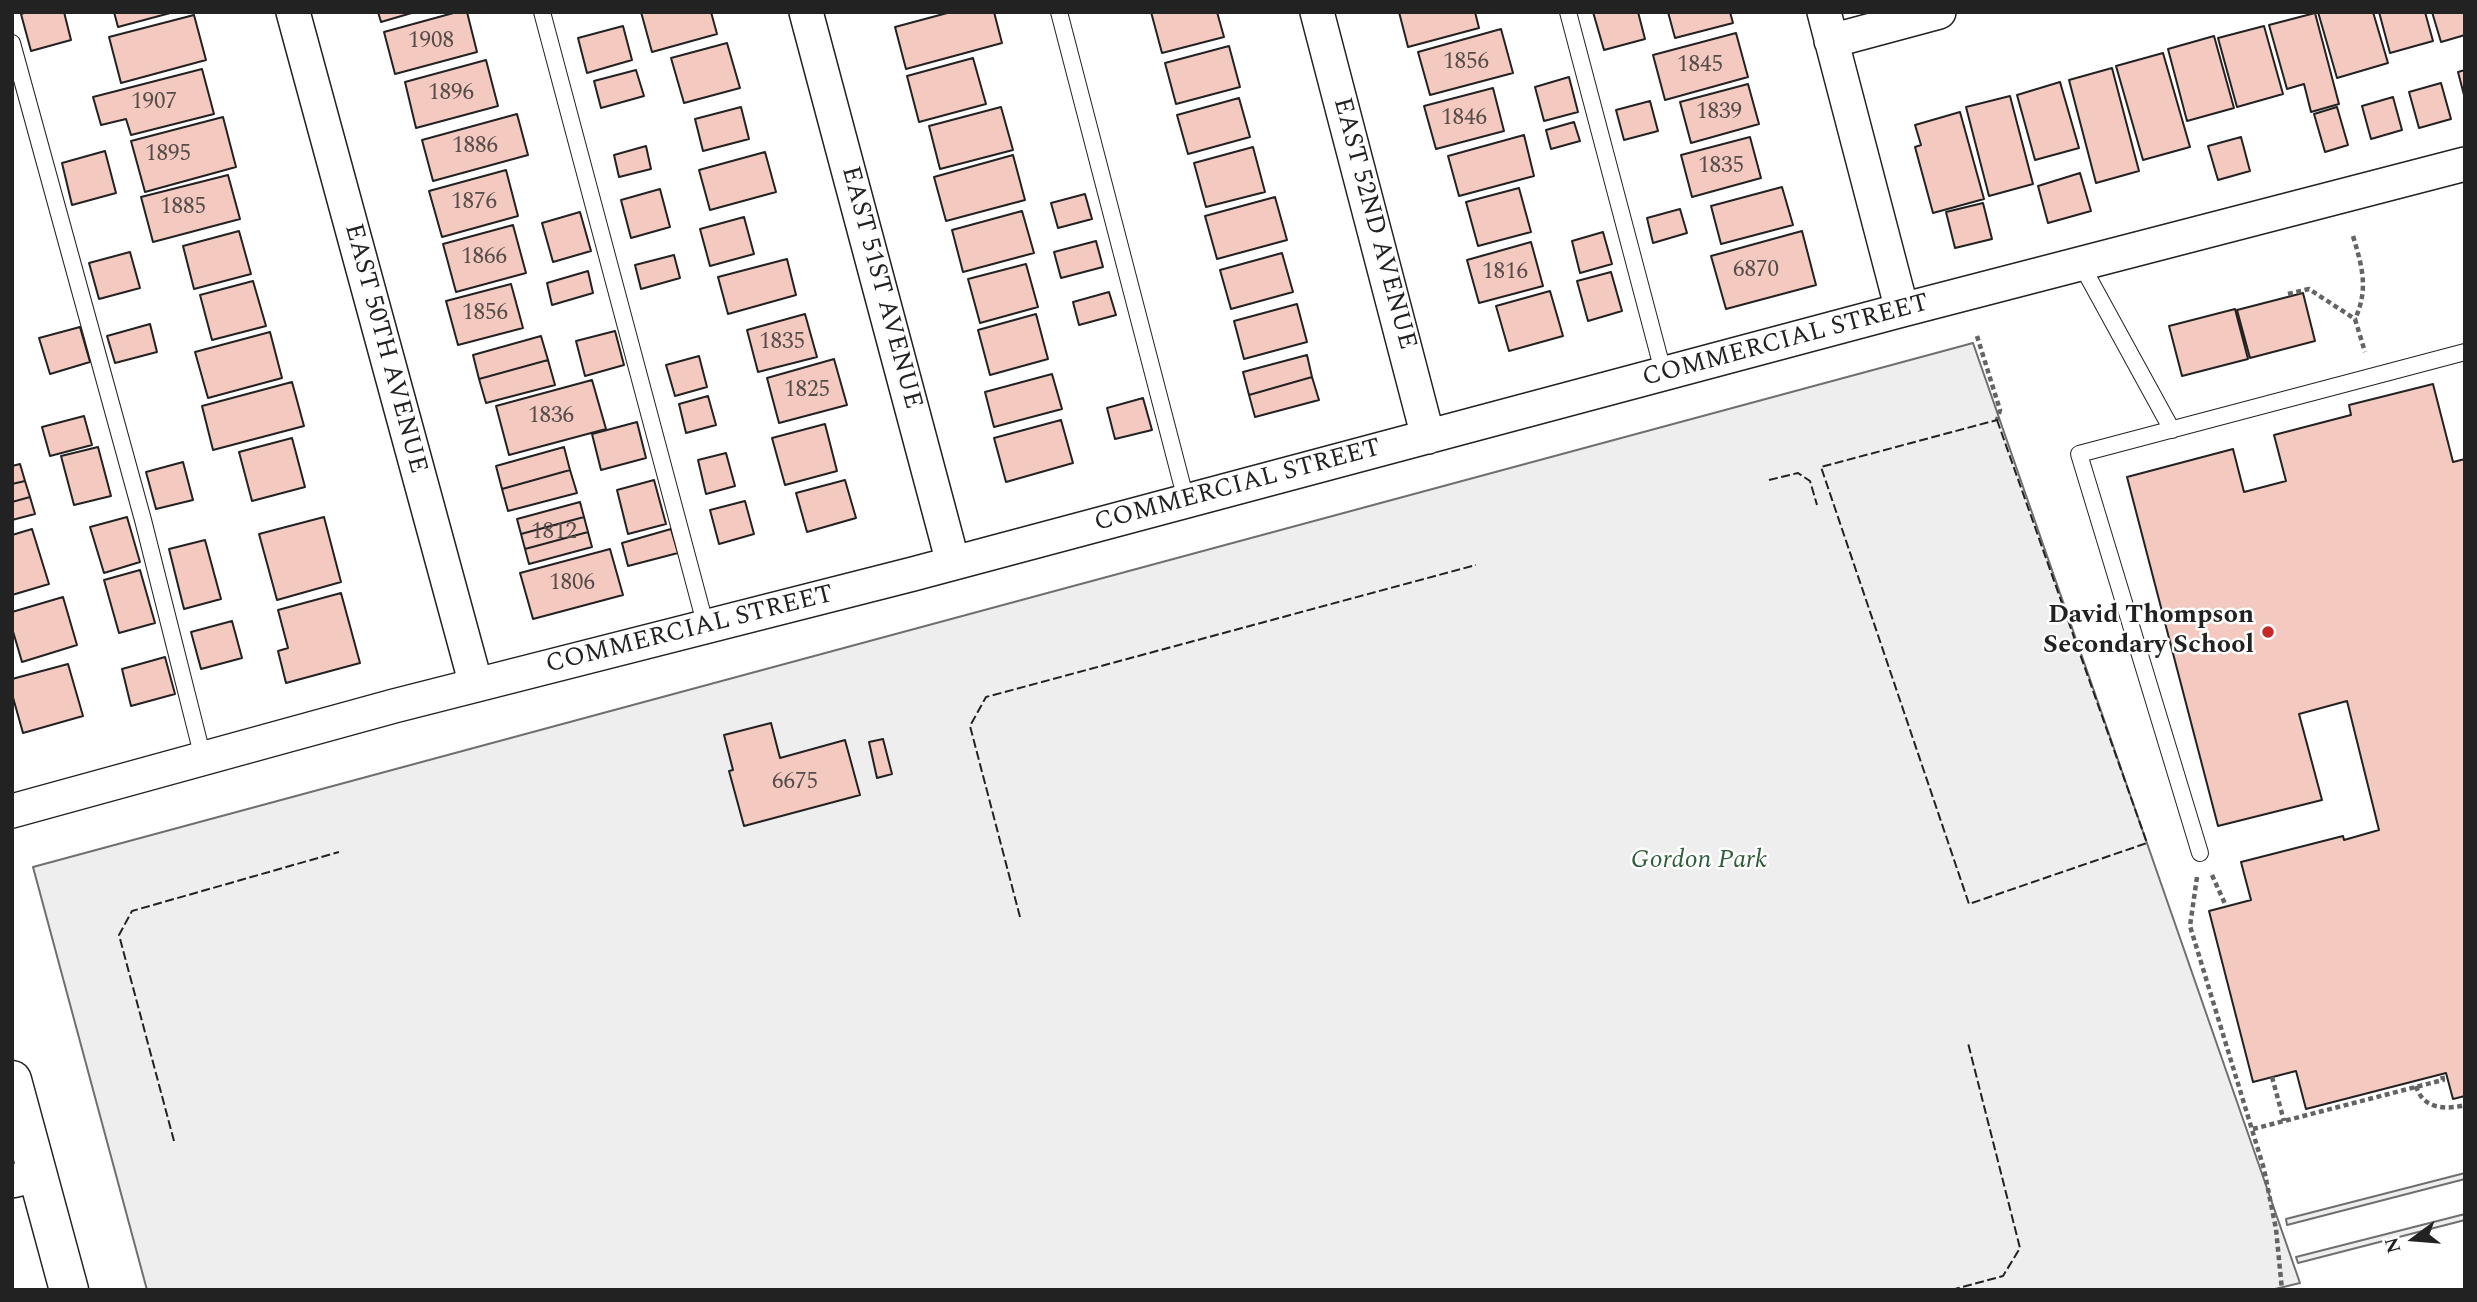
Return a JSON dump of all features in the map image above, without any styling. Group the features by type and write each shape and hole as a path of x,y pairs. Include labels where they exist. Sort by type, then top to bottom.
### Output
{"street":[{"name":"EAST 50TH AVENUE","path":"292,12 476,685"},
{"name":"EAST 51ST AVENUE","path":"806,12 953,563"},
{"name":"EAST 52ND AVENUE","path":"1317,12 1428,437"},
{"path":"1902,310 1827,27 1939,12"},
{"name":"COMMERCIAL STREET","path":"12,811 476,685 953,563 1902,310 2465,164"},
{"path":"12,1080 25,1178 69,1290"}],"lane":[{"path":"542,12 706,627"},
{"path":"1059,12 1186,500"},
{"path":"1568,12 1664,374"},
{"path":"12,43 143,520 203,758"},
{"path":"2081,264 2172,429"},
{"path":"2200,853 2080,454 2465,352"}],"path":[{"path":"2353,236 2364,274 2364,300 2355,319 2371,377"},
{"path":"2288,293 2309,289 2355,319"},
{"path":"1977,336 2000,410 1997,420"},
{"path":"2200,853 2190,926 2253,1129 2276,1229 2282,1290"},
{"path":"2225,900 2226,906"},
{"path":"2253,1129 2443,1080 2442,1074"},
{"path":"2272,1077 2284,1121"},
{"path":"2416,1086 2426,1101 2441,1108 2465,1105"}],"green space":[{"name":"Gordon Park","path":"1973,343 2300,1283 2271,1290 147,1290 33,867"},
{"path":"2465,1173 2465,1179 2287,1225 2286,1219"},
{"path":"2465,1214 2465,1220 2298,1263 2296,1257"}],"building":[{"path":"64,12 71,40 31,51 21,14"},
{"path":"114,12 174,12 118,27"},
{"path":"378,12 415,12 381,22"},
{"path":"457,12 467,12 477,52 395,74 384,32"},
{"path":"641,12 711,12 717,34 652,52"},
{"path":"951,12 994,12 1002,43 906,69 895,27"},
{"path":"1151,12 1217,12 1224,37 1162,53"},
{"path":"1399,12 1475,12 1479,28 1408,47"},
{"path":"1593,12 1638,12 1645,39 1604,50"},
{"path":"1668,12 1730,12 1733,23 1675,38"},
{"path":"2318,12 2373,12 2388,63 2337,78"},
{"path":"2379,12 2425,12 2433,41 2390,53"},
{"path":"2432,12 2465,12 2465,35 2441,42"},
{"path":"2315,13 2339,104 2311,112 2304,84 2287,89 2269,25"},
{"path":"194,15 206,60 121,83 109,37"},
{"path":"623,26 632,60 587,73 578,38"},
{"path":"2264,26 2283,94 2237,107 2218,38"},
{"path":"1501,29 1513,73 1430,95 1418,52"},
{"path":"1736,33 1748,77 1665,100 1653,55"},
{"path":"2214,36 2234,108 2187,121 2168,49"},
{"path":"727,43 740,88 684,103 671,58"},
{"path":"1229,46 1240,87 1176,104 1165,63"},
{"path":"2163,53 2190,147 2143,160 2116,66"},
{"path":"973,58 986,104 919,122 907,76"},
{"path":"486,60 498,106 416,128 405,82"},
{"path":"2112,68 2139,171 2096,183 2069,80"},
{"path":"202,69 214,114 131,135 126,119 101,125 93,97"},
{"path":"636,70 644,96 601,108 594,81"},
{"path":"2465,70 2465,99 2458,72"},
{"path":"1569,77 1578,112 1544,121 1535,87"},
{"path":"2060,82 2079,148 2035,160 2017,95"},
{"path":"2441,83 2451,119 2419,128 2409,92"},
{"path":"1748,84 1759,124 1691,143 1680,102"},
{"path":"1493,88 1504,131 1436,149 1424,106"},
{"path":"2010,96 2033,184 1989,196 1966,107"},
{"path":"2393,97 2402,130 2371,139 2362,106"},
{"path":"1239,98 1250,137 1188,154 1177,115"},
{"path":"1650,101 1658,131 1624,140 1616,110"},
{"path":"741,107 749,139 703,151 695,119"},
{"path":"1001,107 1013,150 940,169 929,126"},
{"path":"2337,107 2348,145 2325,152 2314,114"},
{"path":"1960,112 1984,199 1933,213 1915,147 1921,145 1915,125"},
{"path":"517,114 528,155 433,181 422,140"},
{"path":"223,117 236,167 145,192 131,141"},
{"path":"1574,122 1580,141 1551,149 1546,130"},
{"path":"1524,135 1534,176 1459,196 1448,156"},
{"path":"1750,137 1761,178 1692,197 1681,155"},
{"path":"2241,137 2250,171 2218,180 2208,146"},
{"path":"646,146 651,169 619,177 614,155"},
{"path":"1253,147 1265,192 1206,207 1194,163"},
{"path":"105,151 116,193 72,205 62,163"},
{"path":"765,152 776,192 710,210 699,170"},
{"path":"1013,155 1025,200 946,221 934,177"},
{"path":"506,170 518,216 442,237 429,191"},
{"path":"2080,173 2091,211 2048,223 2038,186"},
{"path":"228,175 240,219 153,242 141,197"},
{"path":"1782,187 1793,225 1721,244 1711,206"},
{"path":"1519,188 1531,232 1478,246 1466,202"},
{"path":"660,189 670,227 631,238 621,200"},
{"path":"1085,194 1092,219 1058,228 1051,203"},
{"path":"1275,197 1287,240 1217,259 1205,216"},
{"path":"1983,203 1992,239 1955,248 1946,212"},
{"path":"1680,209 1687,233 1653,243 1647,218"},
{"path":"1022,211 1034,253 963,272 952,230"},
{"path":"580,212 591,251 553,262 542,223"},
{"path":"744,217 754,254 710,266 700,229"},
{"path":"513,225 526,273 456,292 443,244"},
{"path":"239,231 251,274 194,289 183,246"},
{"path":"1802,231 1816,285 1726,309 1711,256"},
{"path":"1603,232 1612,264 1580,273 1572,241"},
{"path":"1096,241 1103,267 1061,278 1054,252"},
{"path":"1531,242 1543,286 1479,303 1467,260"},
{"path":"130,252 140,288 99,299 89,263"},
{"path":"1282,253 1293,292 1231,309 1220,270"},
{"path":"674,255 680,278 641,289 635,265"},
{"path":"787,259 796,295 728,314 718,277"},
{"path":"1026,264 1038,307 980,323 968,279"},
{"path":"588,271 593,293 552,305 547,283"},
{"path":"1611,272 1622,311 1588,321 1577,281"},
{"path":"253,281 266,326 212,340 200,295"},
{"path":"511,284 523,328 458,345 446,301"},
{"path":"1550,291 1563,336 1509,351 1496,306"},
{"path":"1109,292 1116,315 1079,325 1073,302"},
{"path":"2303,293 2315,341 2250,358 2237,310"},
{"path":"1297,304 1307,342 1244,359 1234,321"},
{"path":"2235,309 2248,359 2182,376 2169,326"},
{"path":"805,314 817,357 758,372 747,330"},
{"path":"1036,314 1048,359 990,375 978,330"},
{"path":"150,324 157,352 115,363 107,336"},
{"path":"80,327 90,362 50,374 39,338"},
{"path":"615,331 624,365 585,376 576,341"},
{"path":"270,332 282,378 208,398 195,352"},
{"path":"541,336 548,360 479,379 473,355"},
{"path":"1307,355 1312,377 1249,395 1243,372"},
{"path":"699,356 707,387 675,396 666,365"},
{"path":"834,359 847,405 779,423 767,378"},
{"path":"548,360 555,385 486,403 479,379"},
{"path":"1052,374 1062,409 994,427 985,392"},
{"path":"1312,377 1319,400 1255,417 1249,395"},
{"path":"592,380 606,429 509,455 496,406"},
{"path":"292,382 304,426 213,450 202,406"},
{"path":"2433,384 2453,462 2465,459 2465,1096 2453,1099 2446,1073 2306,1109 2296,1071 2253,1082 2209,911 2251,900 2241,862 2343,836 2344,840 2379,830 2347,701 2299,714 2322,800 2218,826 2127,477 2233,449 2244,492 2286,481 2274,435 2351,415 2349,405"},
{"path":"708,396 716,425 686,433 679,404"},
{"path":"1143,398 1152,430 1115,439 1107,408"},
{"path":"84,416 92,445 50,456 42,427"},
{"path":"1061,420 1073,463 1006,482 994,438"},
{"path":"637,422 646,458 601,470 592,434"},
{"path":"825,424 837,471 785,485 772,438"},
{"path":"292,438 305,487 252,501 239,452"},
{"path":"98,447 111,496 74,505 61,456"},
{"path":"564,447 570,470 502,489 496,466"},
{"path":"726,453 735,486 706,494 698,460"},
{"path":"183,462 193,500 156,509 146,472"},
{"path":"20,464 25,481 12,484 12,466"},
{"path":"570,470 577,493 508,511 502,489"},
{"path":"654,480 666,524 628,534 617,490"},
{"path":"845,480 856,518 807,532 796,493"},
{"path":"25,481 30,497 12,502 12,484"},
{"path":"30,497 35,514 12,520 12,502"},
{"path":"745,501 754,534 719,544 710,510"},
{"path":"580,502 584,517 521,534 517,519"},
{"path":"127,517 140,562 104,573 90,527"},
{"path":"324,517 341,582 277,600 259,534"},
{"path":"584,517 588,532 525,549 521,534"},
{"path":"32,529 49,584 12,595 12,535"},
{"path":"671,529 678,553 628,566 622,543"},
{"path":"588,532 592,547 529,564 525,549"},
{"path":"205,540 221,599 184,609 169,549"},
{"path":"610,549 623,595 533,619 520,573"},
{"path":"140,570 155,623 119,633 104,580"},
{"path":"341,593 360,663 286,683 278,651 288,648 278,610"},
{"path":"63,597 77,645 22,662 12,628 12,612"},
{"path":"232,621 242,658 201,669 191,632"},
{"path":"165,657 175,694 131,706 122,669"},
{"path":"68,664 83,716 23,733 12,694 12,679"},
{"path":"771,723 780,758 845,740 860,795 744,826 729,771 733,770 724,735"},
{"path":"883,739 892,774 877,778 869,742"}],"fence":[{"path":"1997,420 2147,843 1969,904 1821,467 1997,420"},
{"path":"1769,480 1798,473 1810,481 1817,505"},
{"path":"1020,917 970,726 986,697 1476,565"},
{"path":"174,1141 119,935 132,911 339,852"},
{"path":"1951,1290 2003,1276 2020,1248 1968,1043"}],"place":[{"name":"David Thompson Secondary School","path":"2268,632"}]}
